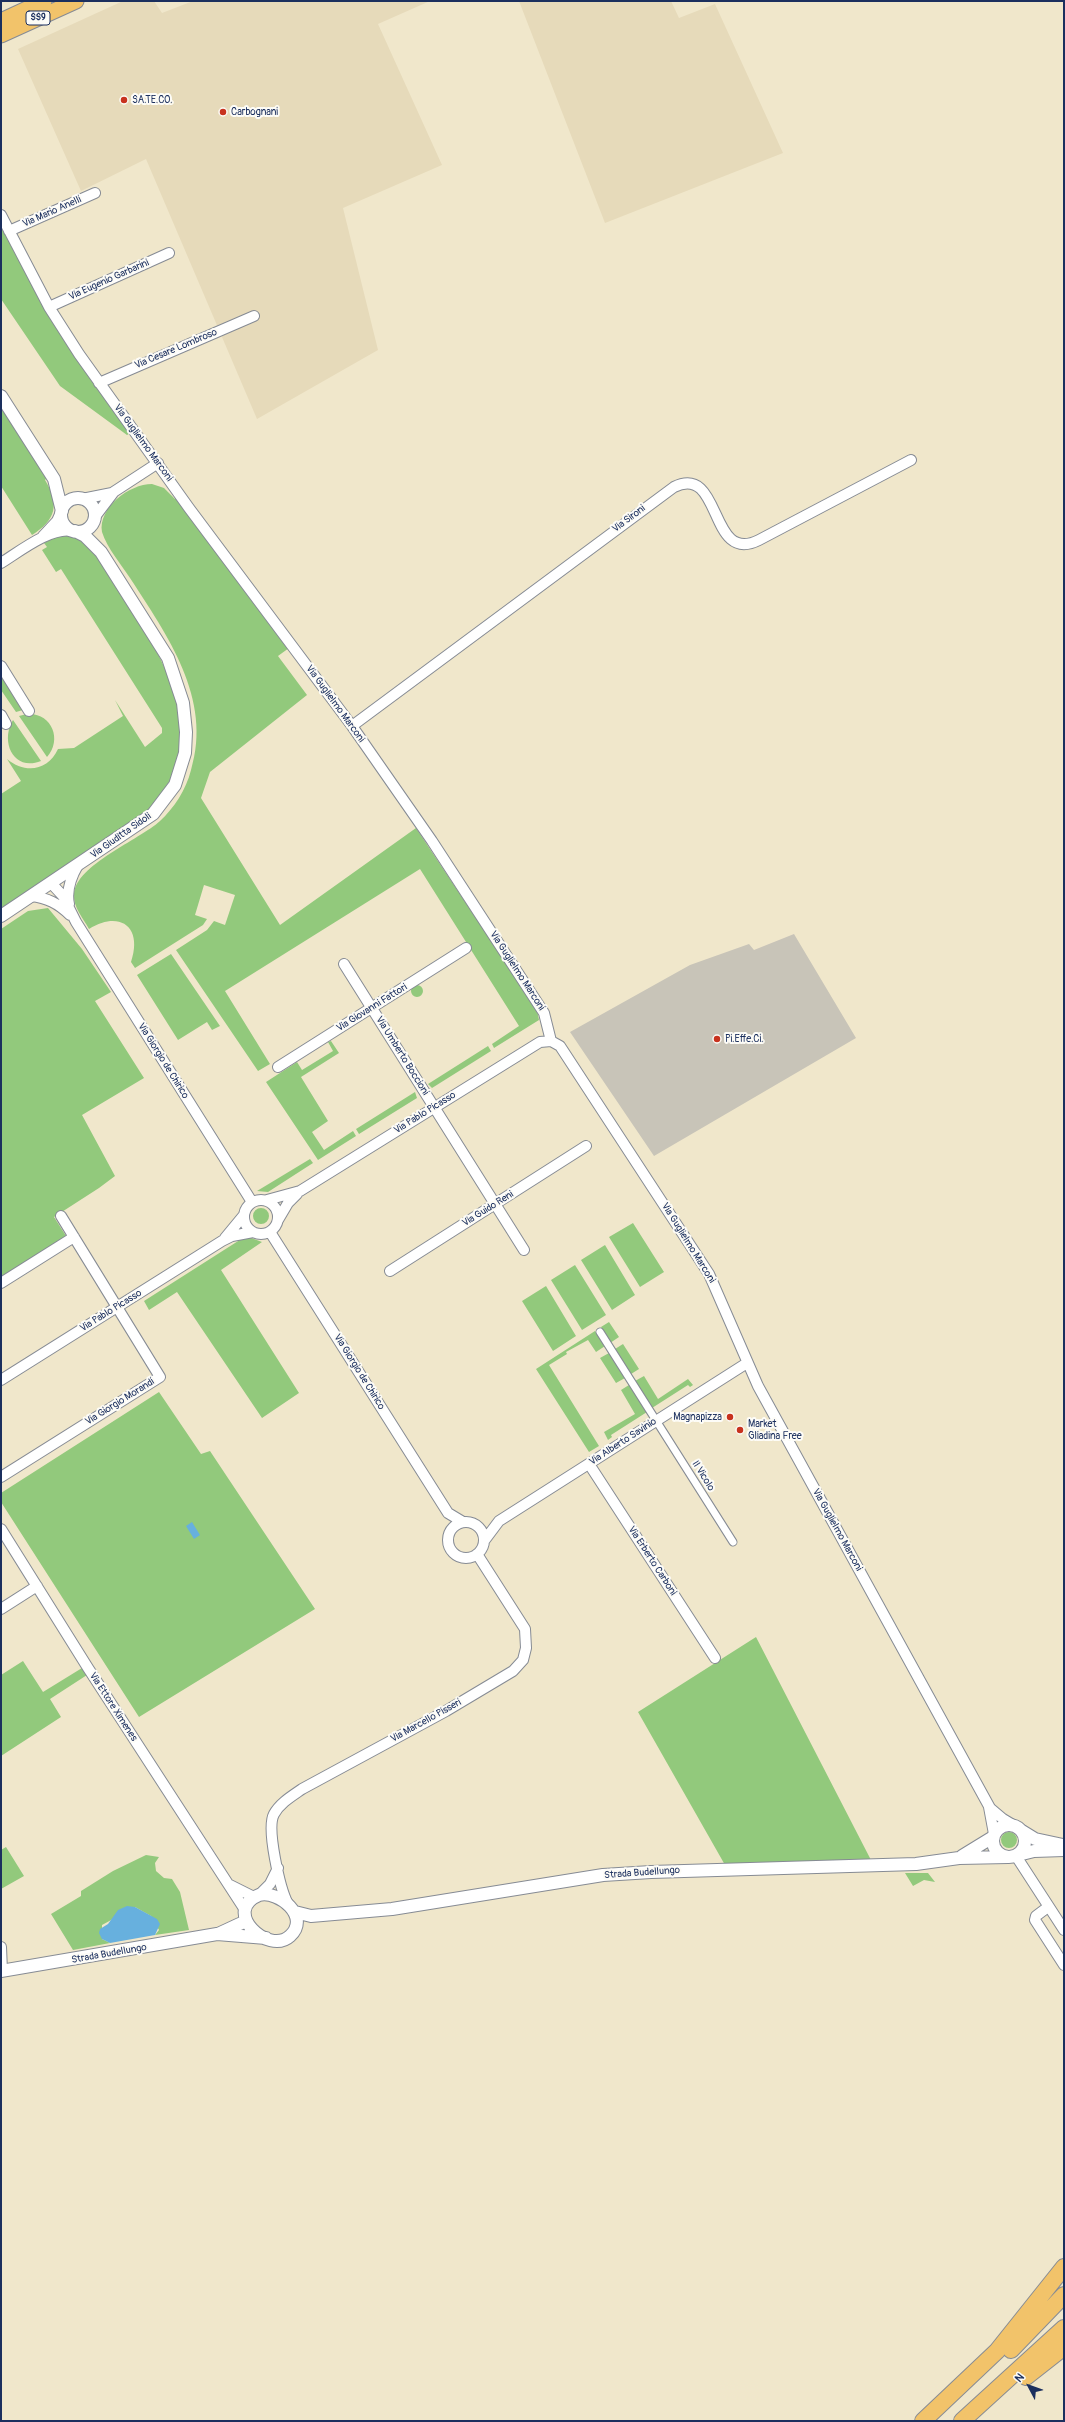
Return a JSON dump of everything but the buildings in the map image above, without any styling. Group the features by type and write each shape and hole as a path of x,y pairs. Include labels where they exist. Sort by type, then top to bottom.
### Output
{"highway":[{"path":"923,2421 997,2351 1064,2267"},
{"path":"935,2421 1008,2353 1064,2295"},
{"path":"962,2421 1064,2328"},
{"path":"974,2421 1064,2347"}],"main road":[{"name":"SS9","path":"1,35 76,1"},
{"name":"SS9","path":"1,21 41,2"}],"street":[{"path":"1,12 41,2"},
{"name":"Via Mario Anelli","path":"9,231 95,193"},
{"name":"Via Guglielmo Marconi","path":"1,216 49,307 99,383 352,726 432,840 544,1013 551,1041 560,1046 569,1057 709,1274 727,1312 746,1363 989,1807 994,1836"},
{"name":"Via Eugenio Garbarini","path":"49,307 169,253"},
{"name":"Via Cesare Lombroso","path":"99,383 254,316"},
{"path":"1,396 54,478 69,492 91,505 94,518"},
{"name":"Via Sironi","path":"352,726 674,487 686,483 699,487 708,498 729,539 735,544 745,545 756,542 911,460"},
{"path":"40,539 57,521 61,511 69,501 113,492 158,463"},
{"path":"54,478 60,498 62,522 73,531"},
{"path":"1,563 40,539 60,531 87,529 113,492"},
{"name":"Via Giuditta Sidoli","path":"94,518 95,533 101,552"},
{"name":"Via Giuditta Sidoli","path":"2,916 143,822 162,805 179,778 186,744 182,698 168,658 101,552 85,536 73,531"},
{"path":"1,666 29,711"},
{"name":"Via Giorgio de Chirico","path":"74,919 69,902 69,889 72,876 78,865"},
{"path":"51,883 58,900 74,919"},
{"name":"Via Giorgio de Chirico","path":"31,896 49,900 62,907 74,919 252,1202"},
{"name":"Via Giovanni Fattori","path":"278,1067 466,948"},
{"name":"Via Umberto Boccioni","path":"344,964 524,1250"},
{"name":"Via Pablo Picasso","path":"278,1220 288,1203 300,1192 536,1044 551,1041"},
{"name":"Via Guido Reni","path":"390,1271 586,1146"},
{"name":"Via Pablo Picasso","path":"267,1200 300,1192"},
{"path":"259,1199 267,1200 276,1208 278,1220 270,1232 262,1234 253,1232 247,1226 244,1215 246,1208 252,1202 259,1199"},
{"name":"Via Pablo Picasso","path":"222,1241 244,1215"},
{"name":"Via Giorgio Morandi","path":"1,1477 160,1377 61,1216"},
{"name":"Via Pablo Picasso","path":"1,1380 222,1241 232,1236 253,1232"},
{"name":"Via Giorgio de Chirico","path":"270,1232 448,1512"},
{"path":"1,1283 74,1237"},
{"name":"Il Vicolo","path":"600,1332 733,1542"},
{"name":"Via Alberto Savinio","path":"499,1521 746,1363"},
{"name":"Via Erberto Carboni","path":"589,1464 715,1658"},
{"path":"448,1512 463,1522 475,1524 499,1521"},
{"path":"448,1512 450,1533 449,1545 456,1554 466,1558 477,1554 484,1541 499,1521"},
{"path":"450,1533 453,1528 463,1522"},
{"path":"475,1524 483,1533 484,1541"},
{"name":"Via Ettore Ximenes","path":"1,1529 227,1883 246,1916"},
{"name":"Via Marcello Pisseri","path":"291,1908 283,1895 271,1832 273,1814 284,1802 302,1789 446,1711 513,1671 523,1660 526,1648 525,1630 477,1554"},
{"path":"1,1608 37,1586"},
{"name":"Via Guglielmo Marconi","path":"989,1807 1003,1819 1018,1828"},
{"name":"Strada Budellungo","path":"957,1859 978,1848 994,1836 1002,1826 1018,1828"},
{"path":"1018,1828 1035,1839 1064,1845"},
{"path":"1014,1856 1025,1844 1018,1828"},
{"path":"994,1836 996,1851 1014,1856 1064,1930"},
{"name":"Strada Budellungo","path":"257,1896 270,1894 291,1908 311,1916 330,1915 392,1909 603,1875 651,1872 916,1864 957,1859 1014,1856 1034,1851 1064,1850"},
{"path":"266,1938 252,1930 246,1916 257,1896 270,1884 278,1868"},
{"name":"Via Ettore Ximenes","path":"227,1883 257,1896"},
{"path":"1048,1907 1036,1916 1034,1920 1064,1966"},
{"path":"289,1937 296,1925 291,1908"},
{"name":"Strada Budellungo","path":"2,1971 217,1934 266,1938 276,1941 289,1937 317,1919 330,1915"},
{"name":"Strada Budellungo","path":"217,1934 246,1916"},
{"path":"1,1947 2,1971"}],"shaded area":[{"path":"123,1 154,1 162,13 193,1 430,1 378,24 442,165 343,208 378,350 257,419 146,159 81,191 18,49"},
{"path":"519,1 671,1 679,18 715,4 783,153 605,223"},
{"path":"794,934 856,1038 654,1156 570,1032 690,965 749,944 754,950"}],"green space":[{"path":"1,224 132,432 127,435 60,386 1,299"},
{"path":"1,407 47,478 45,480 53,497 54,504 51,517 32,535 1,486"},
{"path":"152,484 164,488 175,499 178,497 252,597 264,617 289,648 278,656 307,695 210,772 201,798 280,925 416,828 537,1010 539,1020 494,1048 492,1044 519,1026 420,869 225,991 270,1064 258,1071 176,950 207,930 214,921 225,925 235,895 204,885 195,915 207,919 203,925 135,968 131,962 134,950 134,939 131,931 126,925 119,922 110,921 89,929 75,903 74,894 77,883 85,873 97,863 160,821 170,810 186,785 191,770 196,744 196,718 191,693 183,669 158,622 111,550 102,532 102,523 105,514 117,499 134,488"},
{"path":"71,535 90,546 152,642 168,676 179,712 180,747 170,781 146,813 1,910 1,794 21,781 7,759 21,767 36,768 42,766 54,756 58,749 74,748 123,716 115,700 145,747 162,733 162,728 61,569 56,572 42,550 47,547 44,543 57,536"},
{"path":"1,676 23,710 16,712 1,690"},
{"path":"27,714 42,717 52,728 54,742 52,750 47,757 19,716"},
{"path":"13,720 41,761 31,763 23,762 16,758 9,745 8,737 9,728"},
{"path":"48,908 82,949 111,992 95,1001 144,1078 82,1115 115,1176 54,1217 66,1236 1,1277 1,929 28,911"},
{"path":"171,954 220,1026 212,1030 207,1022 178,1040 137,975"},
{"path":"417,985 421,987 423,991 421,995 417,997 413,995 411,991 413,987"},
{"path":"331,1041 339,1053 301,1077 328,1121 312,1132 324,1150 353,1131 356,1136 318,1160 266,1082 297,1062 302,1070 333,1051 328,1042"},
{"path":"488,1046 491,1051 432,1088 428,1084"},
{"path":"415,1092 417,1098 359,1134 356,1129"},
{"path":"310,1159 313,1163 268,1192 257,1191"},
{"path":"258,1208 264,1208 269,1213 267,1222 264,1224 258,1224 253,1219 253,1213"},
{"path":"633,1223 664,1272 640,1287 609,1237"},
{"path":"246,1236 262,1242 221,1270 299,1393 262,1418 177,1292 149,1310 144,1301"},
{"path":"605,1245 635,1295 612,1310 581,1260"},
{"path":"575,1265 606,1315 582,1330 551,1280"},
{"path":"546,1286 576,1336 553,1351 522,1301"},
{"path":"609,1322 619,1337 610,1343 601,1327"},
{"path":"595,1331 605,1346 596,1352 588,1340 566,1352 567,1354 549,1365 599,1446 589,1452 536,1369"},
{"path":"623,1344 639,1369 631,1374 615,1349"},
{"path":"609,1353 625,1378 616,1383 600,1358"},
{"path":"644,1376 658,1399 688,1379 693,1385 690,1387 688,1385 652,1408 635,1381"},
{"path":"629,1385 647,1412 611,1435 612,1437 608,1440 604,1432 635,1414 621,1390"},
{"path":"159,1392 201,1454 210,1451 315,1609 139,1717 1,1502 1,1493"},
{"path":"756,1637 872,1862 725,1865 638,1712"},
{"path":"23,1661 43,1692 82,1668 87,1675 50,1699 61,1717 1,1756 1,1675"},
{"path":"1006,1832 1012,1832 1017,1837 1015,1846 1012,1848 1006,1848 1001,1843 1001,1837"},
{"path":"6,1847 24,1876 1,1889 1,1850"},
{"path":"146,1855 159,1857 155,1863 156,1871 164,1878 172,1879 180,1892 189,1930 155,1935 159,1930 151,1916 135,1907 102,1925 102,1939 110,1943 73,1950 51,1914 81,1896 81,1891 113,1871"},
{"path":"905,1873 928,1873 935,1882 924,1880 913,1886"}],"water":[{"path":"192,1522 200,1535 194,1539 186,1526"},
{"path":"127,1906 135,1907 157,1919 160,1924 155,1935 110,1943 102,1939 99,1933 100,1929 108,1924 118,1910"}],"place":[{"name":"SA.TE.CO.","path":"124,100"},
{"name":"Carbognani","path":"223,112"},
{"name":"Pi.Effe.Ci.","path":"717,1039"},
{"name":"Magnapizza","path":"730,1417"},
{"name":"Market Gliadina Free","path":"740,1430"}]}
